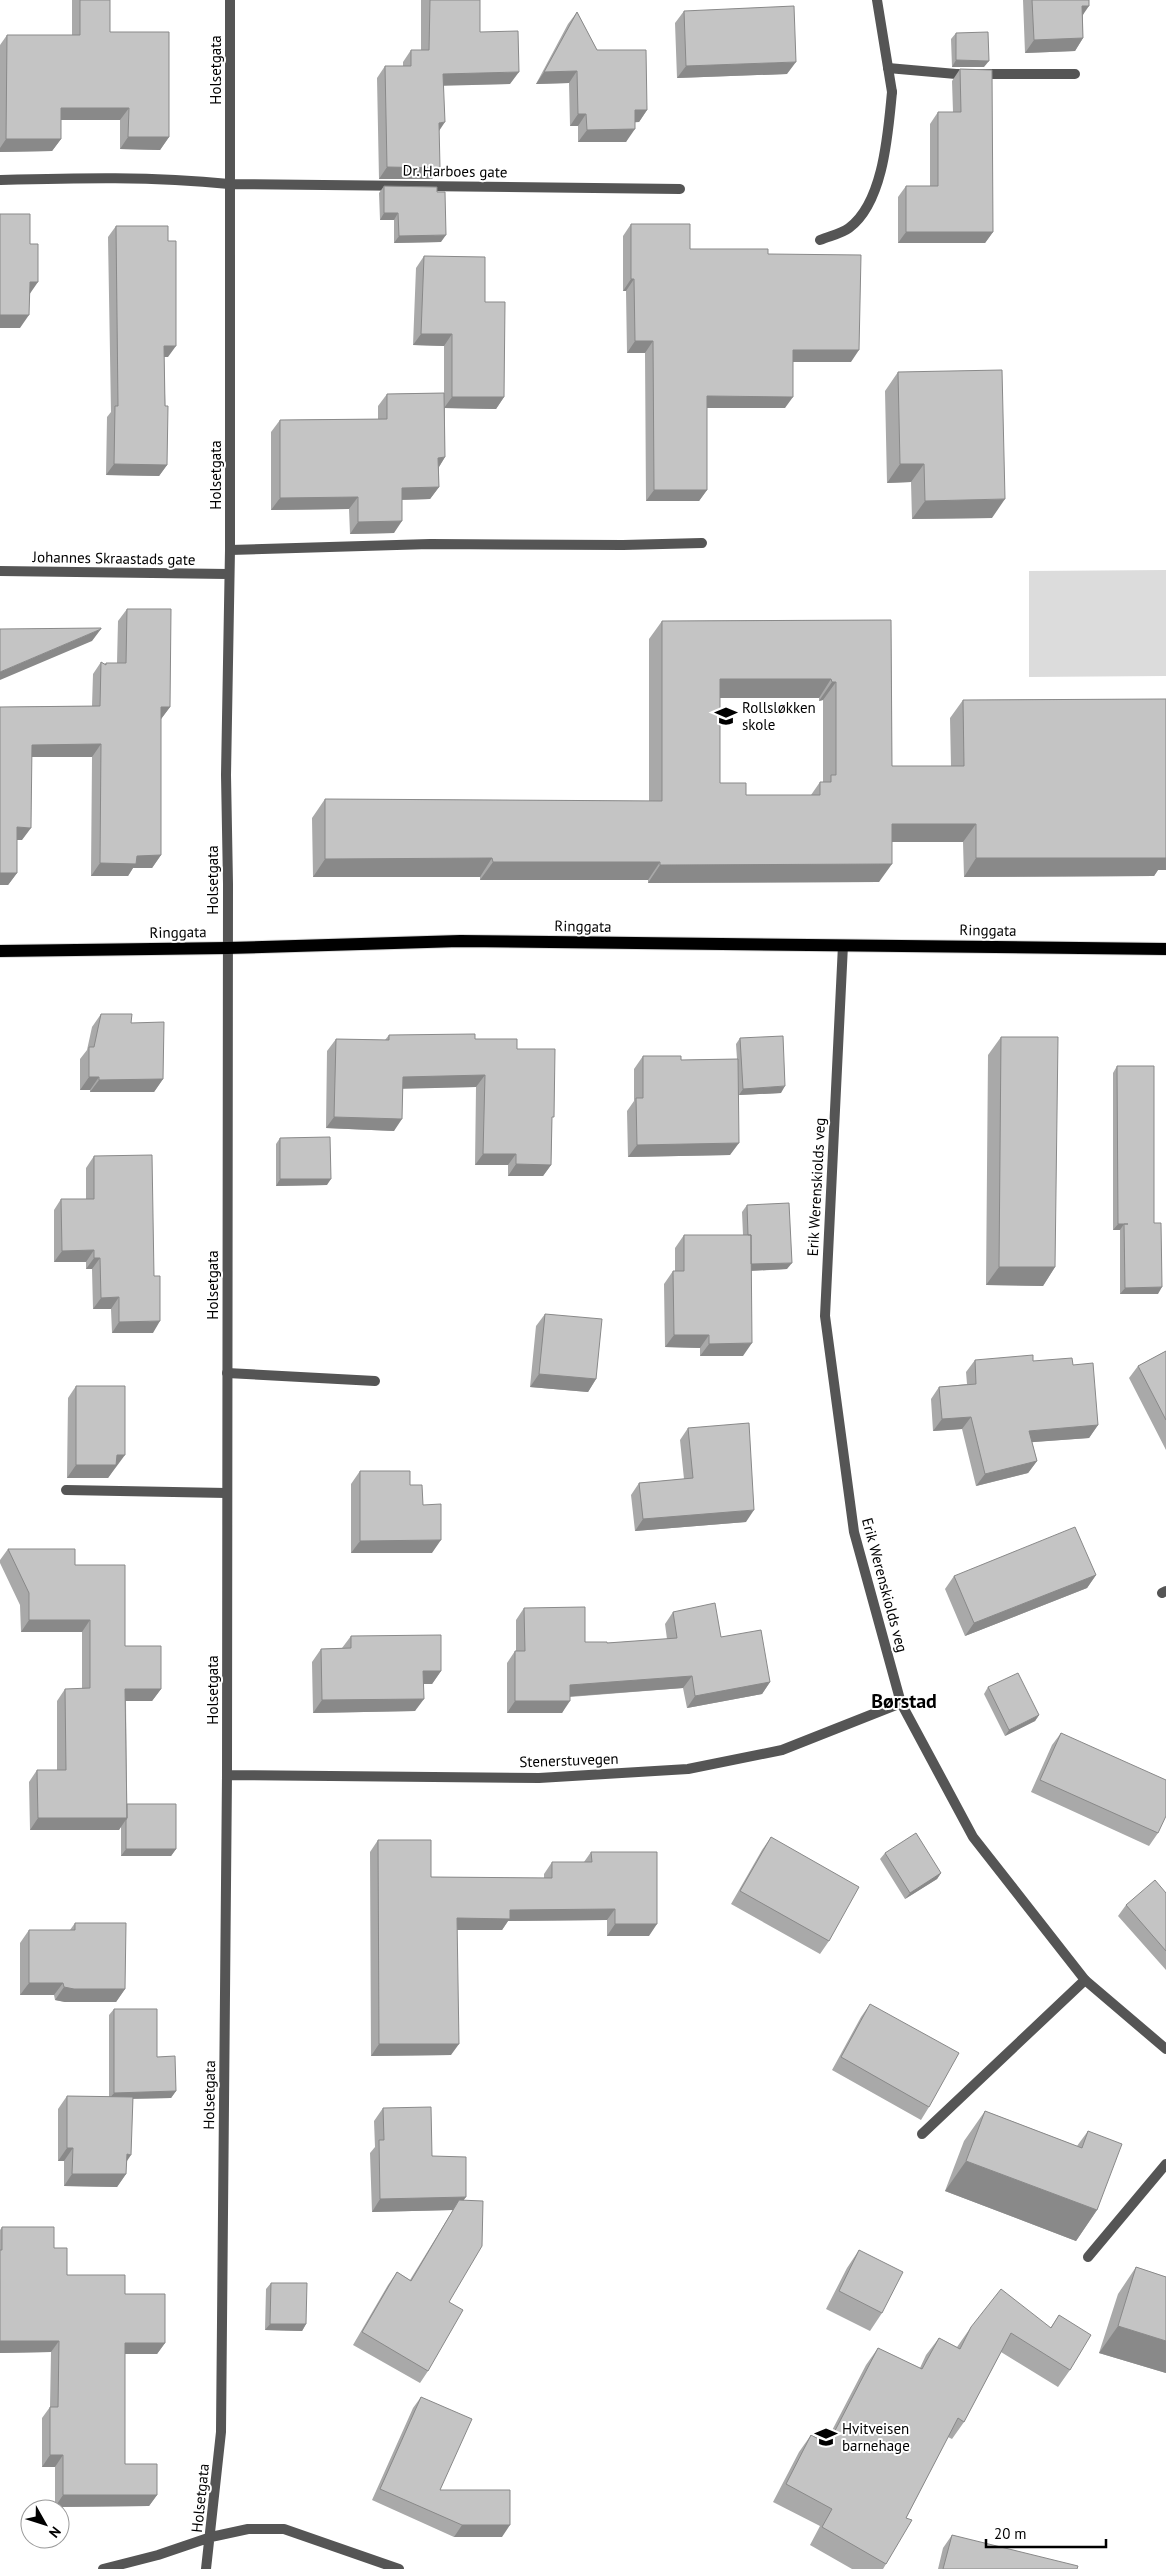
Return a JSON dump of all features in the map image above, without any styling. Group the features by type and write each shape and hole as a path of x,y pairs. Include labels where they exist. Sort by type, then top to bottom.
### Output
{"main road":[{"name":"Ringgata","path":"0,951 227,948 460,941 1166,949"}],"street":[{"name":"Holsetgata","path":"206,2569 221,2432 227,1775 230,0"},
{"path":"820,240 848,229 861,216 874,192 887,138 892,92 877,0"},
{"path":"888,68 956,74 1075,74"},
{"name":"Dr. Harboes gate","path":"0,180 115,178 190,180 229,184 680,189"},
{"path":"230,550 430,544 624,546 702,543"},
{"name":"Johannes Skraastads gate","path":"0,571 228,574"},
{"name":"Erik Werenskiolds veg","path":"843,944 825,1316 854,1532 901,1703 973,1836 1085,1980 1166,2049"},
{"path":"227,1373 375,1381"},
{"path":"66,1490 227,1493"},
{"name":"Stenerstuvegen","path":"227,1775 539,1778 688,1769 782,1750 901,1703"},
{"path":"922,2134 1085,1980"},
{"path":"1088,2257 1166,2164"},
{"path":"103,2569 248,2528 284,2529 398,2569"}],"shaded area":[{"path":"1166,570 1166,676 1029,677 1029,571"}],"building":[{"path":"80,0 110,0 110,32 169,32 169,137 128,137 129,108 61,108 61,139 6,139 7,35 80,35"},
{"path":"430,0 480,0 480,32 518,31 519,72 443,74 445,122 439,123 440,168 387,167 385,66 411,66 411,50 429,50"},
{"path":"1032,0 1089,0 1089,6 1082,6 1083,38 1034,40"},
{"path":"794,6 796,62 686,66 684,11"},
{"path":"577,12 597,50 646,50 647,110 635,110 635,129 587,130 586,114 578,114 577,71 544,72"},
{"path":"988,32 989,61 956,60 956,33"},
{"path":"960,69 992,70 993,232 906,232 906,186 938,186 938,112 961,112"},
{"path":"384,186 437,187 437,192 445,192 446,235 399,236 398,213 384,213"},
{"path":"0,214 30,214 30,244 38,244 38,282 30,282 29,315 0,315"},
{"path":"631,224 690,224 690,249 768,249 768,254 861,255 859,350 793,350 793,397 707,396 707,490 654,490 653,341 635,341 634,279 631,279"},
{"path":"116,226 168,226 168,241 176,241 176,346 164,346 165,406 168,406 167,465 114,464 115,406 118,406"},
{"path":"424,256 485,257 485,302 505,302 504,397 452,397 452,334 421,334"},
{"path":"1002,370 1005,499 925,501 924,464 900,464 898,372"},
{"path":"444,393 445,457 438,458 439,487 402,488 402,521 358,522 358,497 280,498 280,420 387,419 387,394"},
{"path":"127,609 171,609 170,707 161,707 161,855 137,856 136,864 100,863 101,744 32,745 31,828 17,827 17,873 0,873 0,707 100,706 101,662 106,665 106,663 126,663"},
{"path":"891,620 892,766 964,766 963,700 1166,699 1166,858 976,858 976,824 892,824 892,864 660,865 660,862 493,862 492,858 325,859 325,799 662,801 662,621","holes":["720,679 831,679 832,682 836,682 836,775 831,775 831,782 820,782 820,795 746,795 746,783 720,783"]},
{"path":"0,629 101,629 0,672"},
{"path":"101,1014 132,1014 131,1023 164,1022 163,1079 99,1080 99,1077 89,1077 89,1047 94,1047"},
{"path":"475,1034 475,1039 517,1039 517,1049 555,1049 551,1165 516,1164 516,1154 483,1154 485,1075 403,1077 402,1119 334,1117 336,1039 389,1040 389,1035"},
{"path":"783,1036 785,1086 743,1089 740,1038"},
{"path":"1001,1037 1058,1037 1055,1267 999,1267"},
{"path":"643,1056 681,1056 681,1060 738,1059 739,1143 637,1145 636,1098 643,1098"},
{"path":"1117,1066 1154,1066 1154,1223 1161,1223 1162,1287 1125,1288 1124,1224 1118,1224"},
{"path":"330,1137 331,1179 280,1179 280,1138"},
{"path":"152,1155 154,1276 160,1276 160,1321 119,1322 119,1297 101,1298 100,1258 94,1258 94,1250 62,1251 61,1199 94,1199 94,1156"},
{"path":"789,1203 792,1263 751,1264 751,1235 748,1235 747,1205"},
{"path":"684,1235 751,1235 752,1343 709,1344 709,1335 674,1335 673,1271 684,1271"},
{"path":"545,1314 602,1319 596,1379 539,1374"},
{"path":"1166,1351 1166,1420 1138,1366"},
{"path":"1033,1355 1033,1361 1072,1358 1073,1365 1093,1363 1098,1425 1029,1431 1037,1461 985,1474 971,1417 942,1419 939,1387 976,1384 975,1360"},
{"path":"76,1386 125,1386 125,1455 117,1455 116,1465 76,1465"},
{"path":"749,1423 754,1510 643,1519 639,1483 693,1478 688,1428"},
{"path":"360,1471 410,1471 410,1485 422,1485 423,1505 441,1504 441,1540 360,1541"},
{"path":"1075,1527 1096,1575 974,1623 954,1576"},
{"path":"8,1549 75,1549 75,1565 125,1565 125,1646 161,1646 161,1689 125,1689 127,1818 38,1818 37,1770 66,1770 65,1689 90,1688 90,1620 29,1620 29,1593"},
{"path":"715,1603 721,1637 761,1630 770,1682 695,1696 692,1676 570,1685 570,1701 515,1701 515,1651 525,1651 524,1608 585,1607 585,1642 607,1643 677,1638 673,1612"},
{"path":"441,1635 441,1671 423,1671 424,1699 322,1700 321,1649 351,1648 351,1636"},
{"path":"1018,1673 1039,1715 1009,1730 988,1687"},
{"path":"1061,1733 1166,1780 1166,1816 1158,1833 1040,1780"},
{"path":"127,1804 176,1804 176,1849 126,1849"},
{"path":"916,1833 941,1873 910,1893 885,1853"},
{"path":"771,1837 859,1887 829,1941 740,1891"},
{"path":"378,1840 431,1840 431,1877 552,1878 552,1862 592,1862 591,1852 657,1852 657,1924 615,1924 615,1909 510,1910 510,1919 457,1918 459,2044 379,2044"},
{"path":"1155,1880 1166,1893 1166,1951 1126,1905"},
{"path":"75,1923 126,1923 125,1989 74,1989 64,1987 63,1983 29,1983 29,1930 75,1930"},
{"path":"870,2004 959,2053 929,2107 841,2057"},
{"path":"114,2009 157,2009 157,2057 175,2056 176,2091 114,2093"},
{"path":"67,2096 133,2097 131,2155 127,2154 126,2174 72,2174 73,2148 67,2148"},
{"path":"431,2107 432,2156 466,2157 466,2197 380,2199 379,2140 384,2140 383,2108"},
{"path":"985,2111 1082,2148 1088,2131 1122,2144 1097,2210 966,2161"},
{"path":"459,2200 483,2201 482,2246 449,2302 463,2310 428,2371 362,2332 397,2272 411,2281"},
{"path":"2,2227 54,2227 54,2248 67,2248 67,2275 125,2275 125,2294 165,2294 165,2343 125,2343 125,2464 157,2464 157,2495 63,2495 63,2455 50,2455 50,2407 58,2407 59,2341 0,2341 0,2250 2,2250"},
{"path":"859,2250 903,2272 882,2313 839,2291"},
{"path":"1136,2267 1166,2277 1166,2341 1118,2326"},
{"path":"271,2283 307,2283 306,2324 270,2324"},
{"path":"1001,2289 1051,2328 1059,2315 1091,2335 1070,2370 1011,2333 964,2422 958,2418 906,2518 912,2520 886,2564 822,2527 832,2509 786,2484 811,2435 828,2444 878,2348 922,2369 939,2338 960,2349 971,2327"},
{"path":"421,2397 472,2419 440,2490 510,2490 510,2525 462,2525 380,2489"},
{"path":"952,2535 1078,2566 1077,2569 943,2569"}],"place":[{"name":"Rollsløkken skole","path":"726,716"},
{"name":"Hvitveisen barnehage","path":"826,2437"}],"district":[{"name":"Børstad","path":"904,1701"}]}
